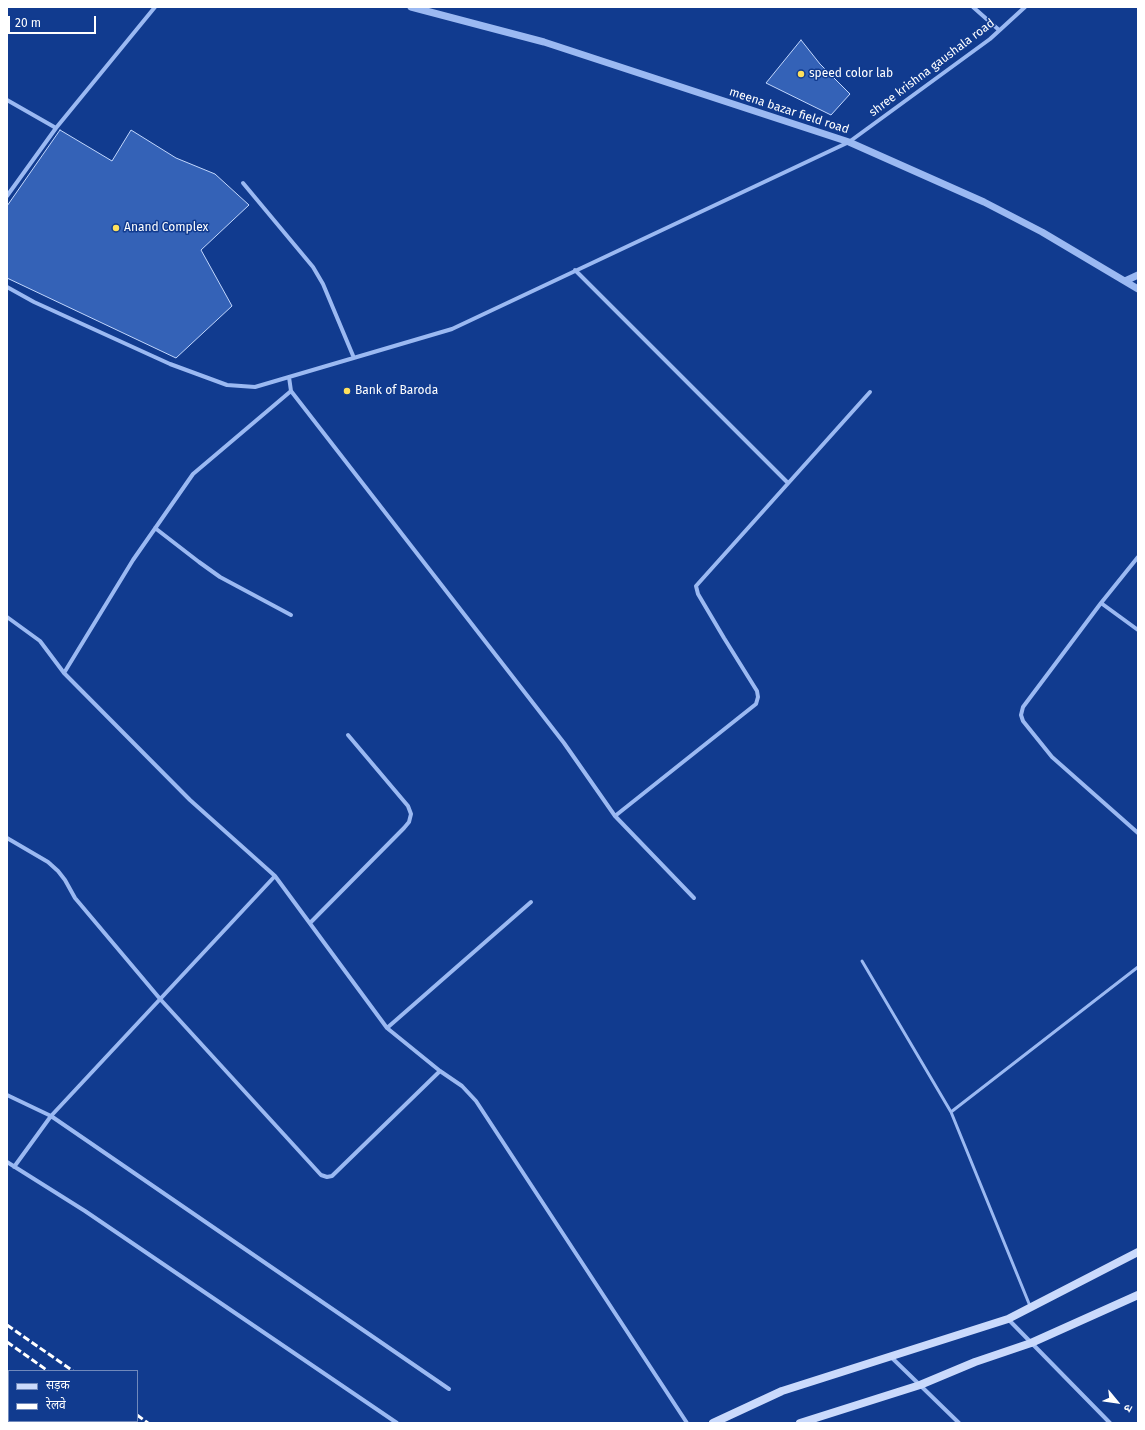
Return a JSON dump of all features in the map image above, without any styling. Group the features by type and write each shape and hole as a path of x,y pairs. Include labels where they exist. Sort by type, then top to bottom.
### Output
{"main road":[{"path":"713,1423 782,1391 1008,1319 1138,1252"},
{"path":"800,1423 920,1385 975,1362 1031,1342 1138,1295"}],"street":[{"path":"7,196 56,128 155,7"},
{"name":"meena bazar field road","path":"411,7 544,42 849,142 984,202 1042,232 1138,289"},
{"path":"973,7 1000,30"},
{"name":"shree krishna gaushala road","path":"7,287 34,302 170,364 227,385 255,387 452,329 849,142 990,39 1025,7"},
{"path":"7,100 56,128"},
{"path":"243,183 313,267 323,284 354,358"},
{"path":"575,270 788,483"},
{"path":"1125,281 1138,275"},
{"path":"289,377 291,391 564,743 615,816 694,898"},
{"path":"64,673 133,560 193,474 291,391"},
{"path":"615,816 756,704 758,696 757,691 698,594 696,586 870,392"},
{"path":"155,528 220,577 291,615"},
{"path":"1138,557 1101,603 1023,707 1021,715 1023,721 1052,757 1138,833"},
{"path":"1101,603 1138,630"},
{"path":"7,617 40,641 64,673 190,800 275,876 387,1028 440,1071 462,1086 476,1101 687,1423"},
{"path":"310,923 404,828 409,822 411,814 408,806 348,735"},
{"path":"7,838 48,862 58,871 75,898 160,1000 321,1175 327,1177 332,1176 440,1071"},
{"path":"14,1167 51,1116 275,876"},
{"path":"387,1028 531,902"},
{"path":"7,1095 51,1116 449,1389"},
{"path":"7,1162 84,1211 397,1423"},
{"path":"1008,1319 1110,1423"},
{"path":"890,1356 959,1423"}],"lane":[{"path":"862,961 951,1112 1031,1307"},
{"path":"951,1112 1138,967"}],"building":[{"name":"speed color lab","path":"801,40 820,64 850,94 831,115 766,83"},
{"name":"Anand Complex","path":"60,130 112,161 131,130 176,158 215,174 249,205 201,250 232,306 176,358 7,278 7,206"}],"railway":[{"path":"7,1325 72,1370"},
{"path":"7,1342 47,1370"},
{"path":"138,1416 148,1423"}],"place":[{"name":"speed color lab","path":"801,74"},
{"name":"Anand Complex","path":"116,228"},
{"name":"Bank of Baroda","path":"347,391"}]}
